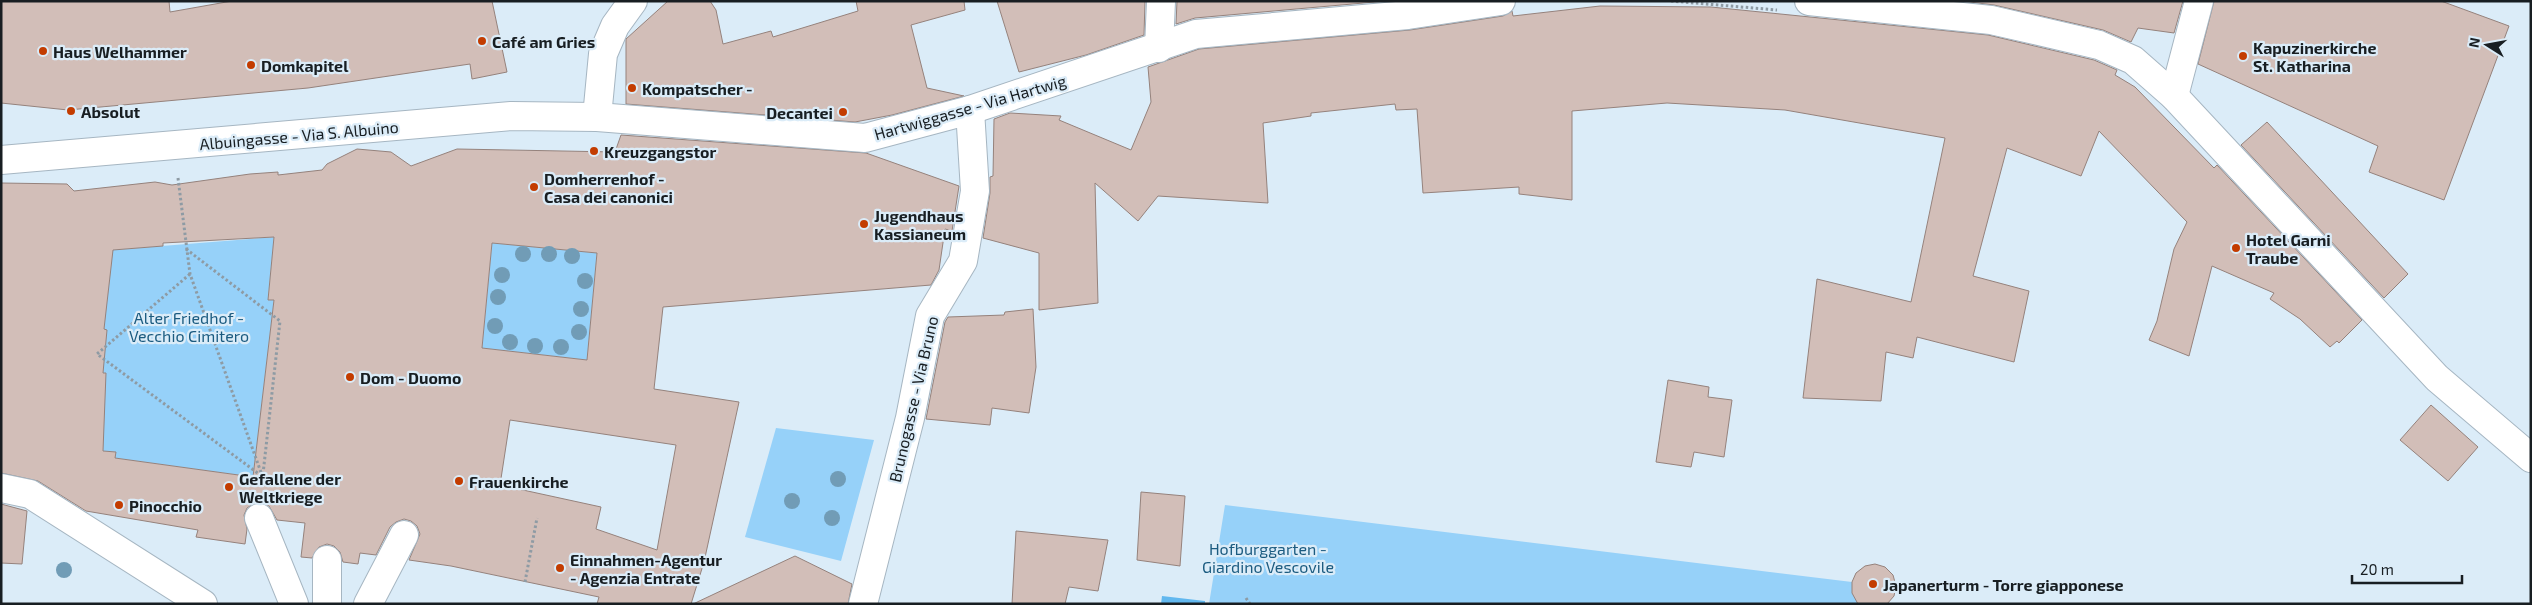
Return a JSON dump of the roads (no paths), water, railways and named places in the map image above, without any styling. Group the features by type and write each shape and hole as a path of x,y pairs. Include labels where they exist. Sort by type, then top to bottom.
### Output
{"street":[{"path":"597,117 603,54 614,26 633,1"},
{"path":"1159,48 1161,1"},
{"name":"Hartwiggasse - Via Hartwig","path":"597,117 865,138 970,110 1196,34 1408,15 1502,1"},
{"path":"1809,1 1991,20 2099,45 2133,60 2174,96 2437,378 2531,458"},
{"path":"2174,96 2199,1"},
{"name":"Brunogasse - Via Bruno","path":"863,604 910,418 930,316 963,261 975,190 970,110"},
{"name":"Albuingasse - Via S. Albuino","path":"1,160 511,116 597,117"},
{"path":"1,488 30,494 203,604"},
{"path":"259,518 294,604"},
{"path":"368,604 404,535"},
{"path":"327,560 327,604"}],"place":[{"name":"Café am Gries","path":"482,41"},
{"name":"Haus Welhammer","path":"43,51"},
{"name":"Kapuzinerkirche St. Katharina","path":"2243,56"},
{"name":"Domkapitel","path":"251,65"},
{"name":"Kompatscher -","path":"632,88"},
{"name":"Absolut","path":"71,111"},
{"name":"Decantei","path":"843,112"},
{"name":"Kreuzgangstor","path":"594,151"},
{"name":"Domherrenhof - Casa dei canonici","path":"534,187"},
{"name":"Jugendhaus Kassianeum","path":"864,224"},
{"name":"Hotel Garni Traube","path":"2236,248"},
{"name":"Dom - Duomo","path":"350,377"},
{"name":"Frauenkirche","path":"459,481"},
{"name":"Gefallene der Weltkriege","path":"229,487"},
{"name":"Pinocchio","path":"119,505"},
{"name":"Einnahmen-Agentur - Agenzia Entrate","path":"560,568"},
{"name":"Japanerturm - Torre giapponese","path":"1873,584"}],"park label":[{"name":"Alter Friedhof - Vecchio Cimitero","path":"189,326"},
{"name":"Hofburggarten - Giardino Vescovile","path":"1268,557"}]}
